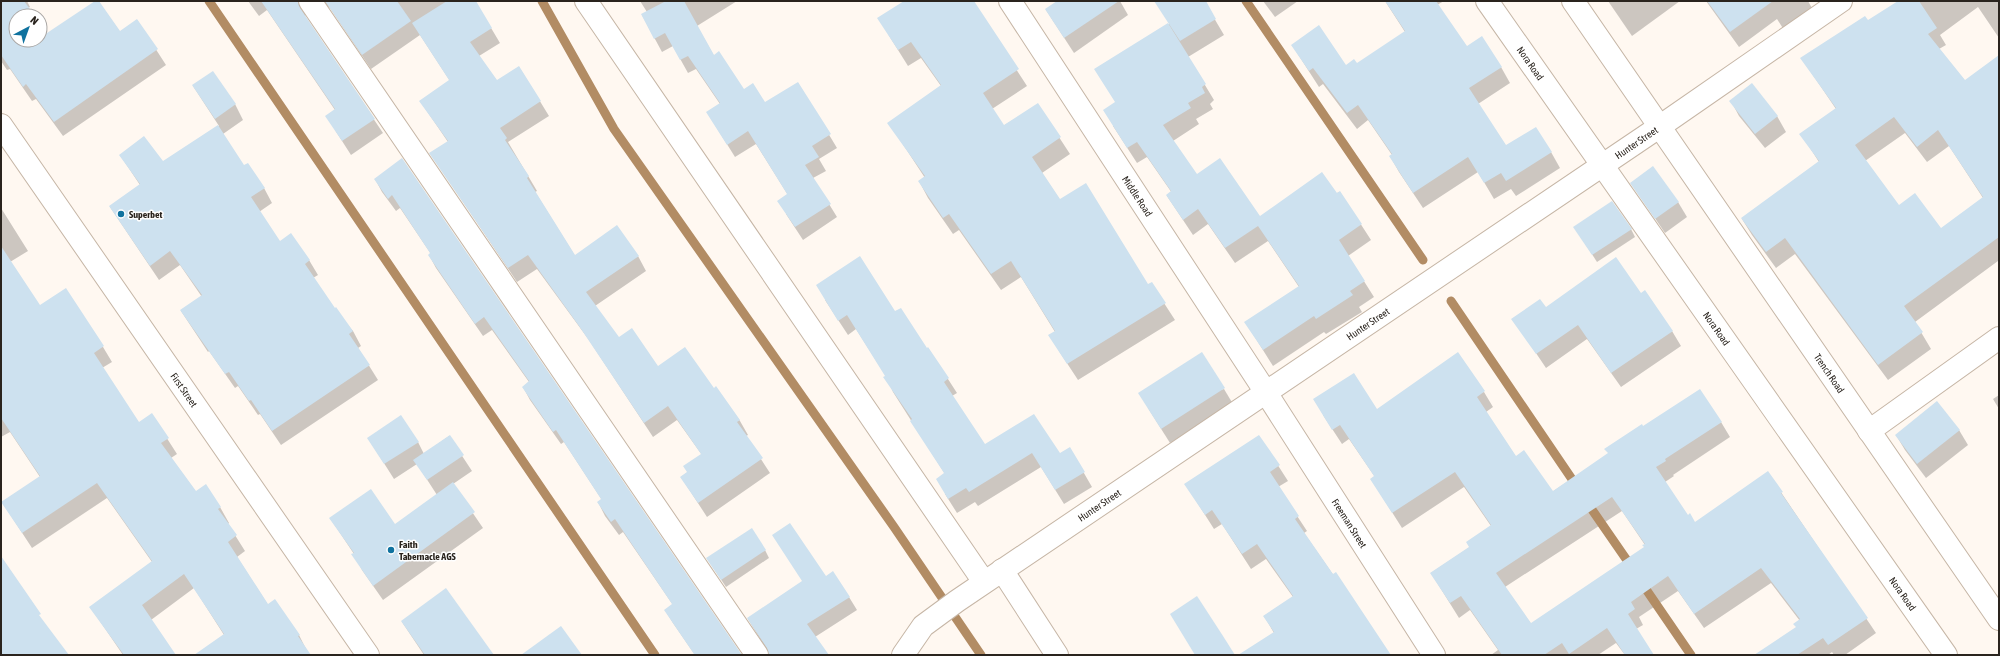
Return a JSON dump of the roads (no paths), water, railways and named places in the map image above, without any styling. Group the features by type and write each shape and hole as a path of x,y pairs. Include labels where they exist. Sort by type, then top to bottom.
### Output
{"street":[{"path":"310,1 758,655"},
{"path":"586,1 984,582"},
{"name":"Middle Road","path":"1010,1 1266,391"},
{"name":"Nora Road","path":"1487,1 1946,655"},
{"name":"Trench Road","path":"1573,1 1999,619"},
{"name":"Hunter Street","path":"903,655 923,626 984,582 1602,166 1841,1"},
{"name":"First Street","path":"1,125 368,655"},
{"path":"1869,431 1999,338"},
{"name":"Freeman Street","path":"1266,391 1434,655"},
{"path":"1002,570 1057,655"}],"waterway":[{"path":"209,1 655,655"},
{"path":"542,1 614,129 894,527 981,655"},
{"path":"1246,1 1423,260"},
{"path":"1451,301 1578,488"},
{"path":"1586,501 1633,569"},
{"path":"1641,582 1691,655"}],"place":[{"name":"Superbet","path":"121,214"},
{"name":"Faith Tabernacle AGS","path":"391,550"}]}
